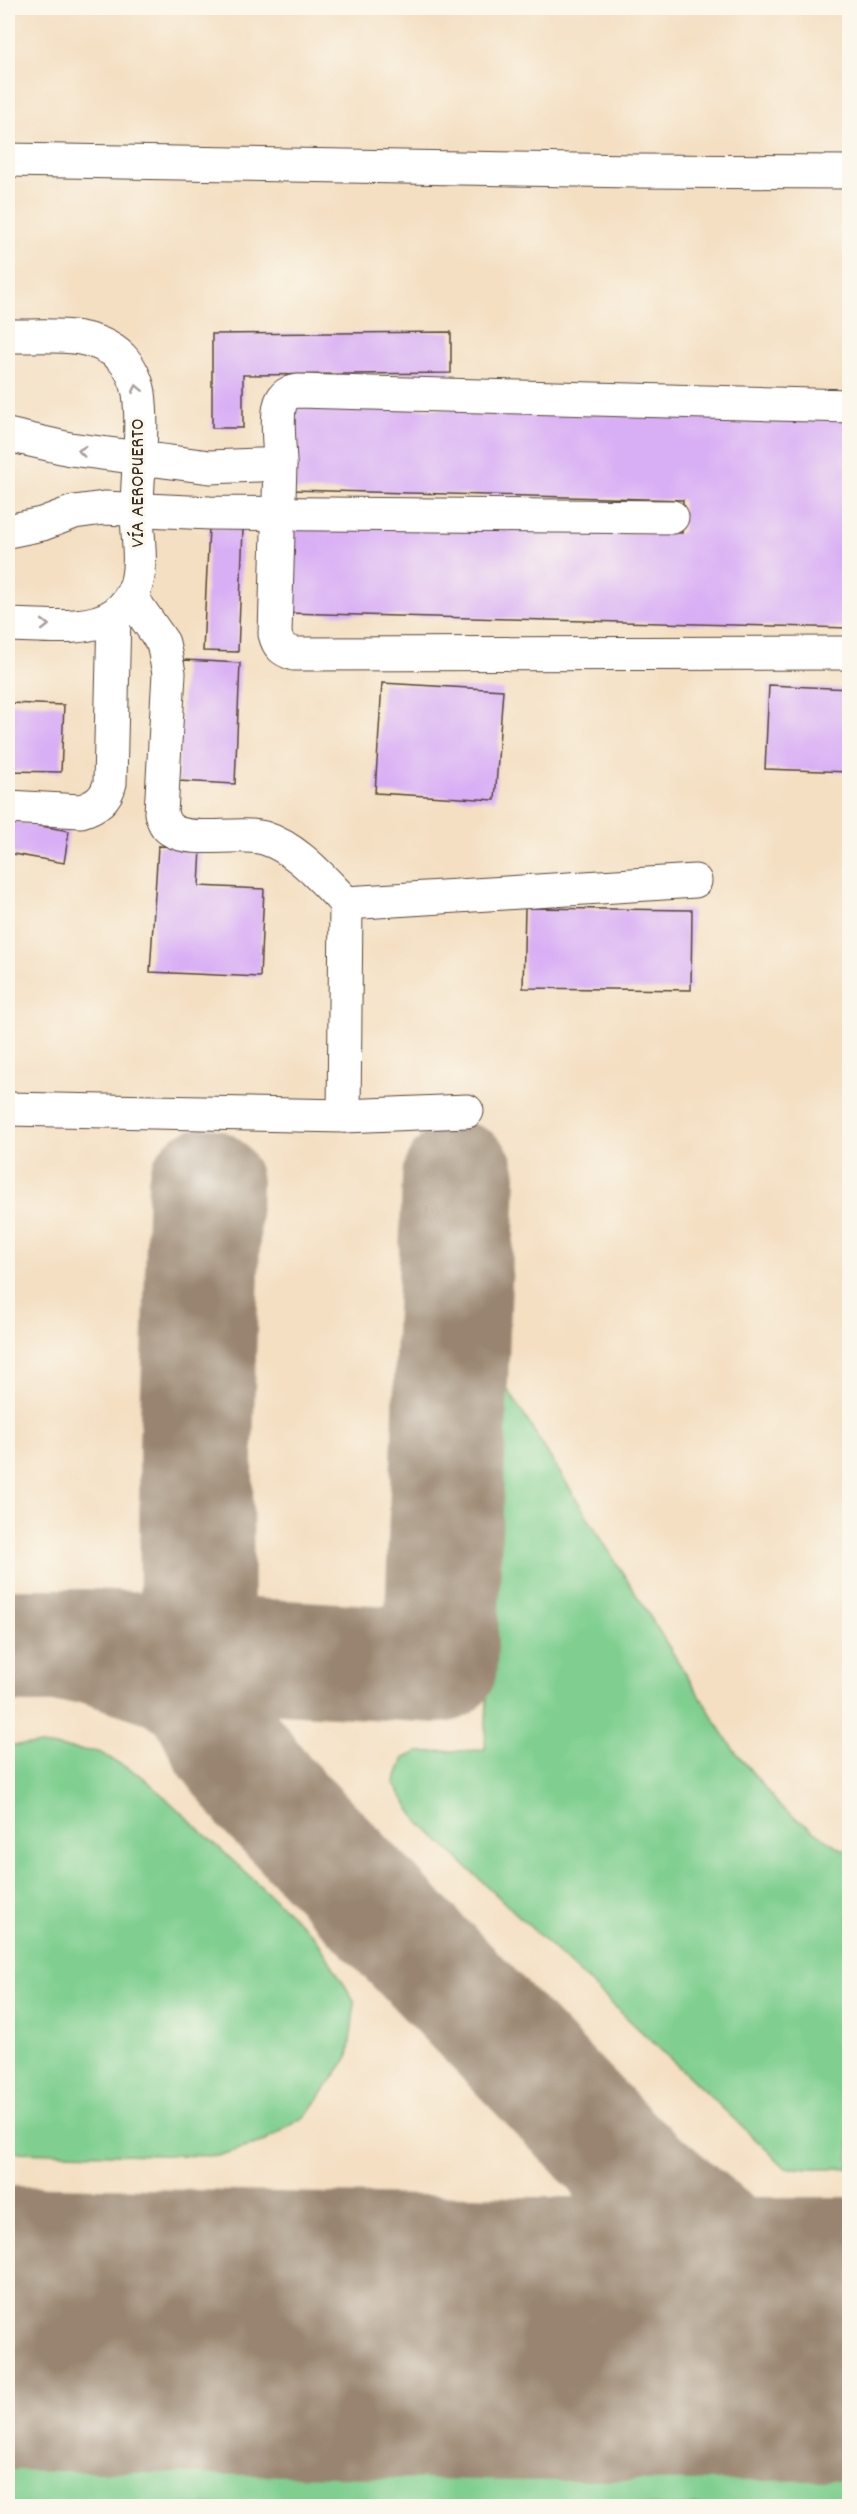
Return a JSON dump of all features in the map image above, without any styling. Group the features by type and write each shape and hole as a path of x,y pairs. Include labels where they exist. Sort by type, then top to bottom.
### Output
{"street":[{"path":"8,160 636,171 849,172"},
{"name":"VÍA AEROPUERTO","path":"8,336 87,338 107,346 122,358 133,375 139,392 140,458 137,511 139,572 122,606 108,792 102,801 92,808 81,811 8,807"},
{"path":"849,406 298,391 288,393 279,409 280,464 275,634 277,644 284,651 294,654 849,653"},
{"path":"8,435 70,449 210,468 280,464"},
{"path":"8,531 42,524 74,512 104,508 137,511 672,517"},
{"path":"8,625 95,623 122,606 163,643 169,673 161,813 164,823 172,831 185,835 263,838 285,847 308,865 346,903 344,1116"},
{"path":"346,903 695,880"},
{"path":"8,1109 344,1116 467,1111"}],"green space":[{"path":"500,1377 731,1746 781,1808 841,1849 849,1849 849,2168 786,2168 418,1821 394,1784 404,1758 418,1752 485,1750"},
{"path":"8,1745 40,1745 99,1752 143,1777 315,1937 355,2002 348,2057 307,2115 265,2141 218,2156 8,2152"},
{"path":"8,2456 849,2467 849,2506 8,2506"}],"building":[{"path":"451,332 451,373 243,375 243,428 212,428 212,334"},
{"path":"294,405 850,420 850,628 287,613 290,523 682,533 683,500 291,490"},
{"path":"209,527 243,529 238,652 203,651"},
{"path":"184,660 240,663 235,784 178,781"},
{"path":"382,683 503,690 495,800 375,793"},
{"path":"769,685 850,689 850,772 765,769"},
{"path":"8,703 64,705 61,772 8,771"},
{"path":"8,820 69,831 64,863 8,853"},
{"path":"158,846 201,848 199,886 264,889 260,977 150,972"},
{"path":"525,908 692,910 691,990 523,988"}],"taxiway":[{"path":"8,1646 92,1646 440,1666 459,1179"},
{"path":"205,1185 196,1446 197,1652 222,1727"},
{"path":"92,1646 168,1671 201,1691 226,1741 266,1794 617,2157 748,2268 808,2306 850,2320"},
{"path":"514,2339 548,2330 575,2316 605,2293 627,2264 637,2228 636,2208 632,2185 617,2157"}],"runway":[{"path":"8,2328 514,2339 850,2339"}]}
